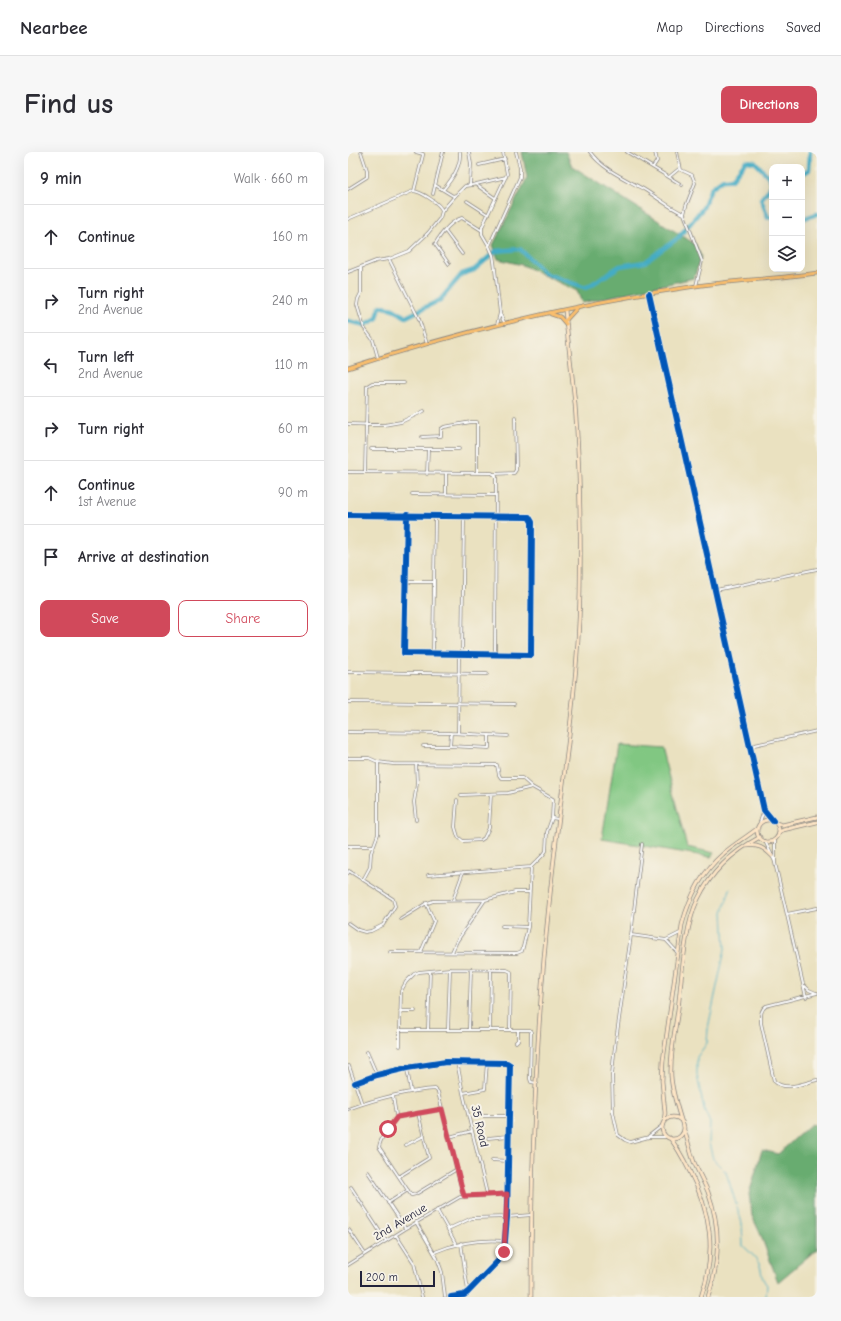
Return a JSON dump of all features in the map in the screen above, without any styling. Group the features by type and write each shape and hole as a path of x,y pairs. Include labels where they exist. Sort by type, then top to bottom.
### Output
{"main road":[{"path":"348,368 427,344 577,307 696,286 817,273"},
{"path":"566,320 577,307"},
{"path":"549,314 560,318 566,324"}],"street":[{"path":"348,189 367,177 367,170 361,152"},
{"path":"414,191 423,155 416,152"},
{"path":"433,194 443,152"},
{"path":"443,190 455,174 460,152"},
{"path":"469,152 471,164 470,184"},
{"path":"503,152 508,172 487,214 481,230 493,255 500,313 505,324"},
{"path":"489,248 520,177 521,173 516,152"},
{"path":"590,152 595,159 611,171 685,215"},
{"path":"627,152 631,153 682,185"},
{"path":"653,168 657,161 655,152"},
{"path":"677,152 681,170 692,175 695,183 686,206 685,215 702,261 696,286"},
{"path":"479,165 505,159"},
{"path":"669,177 680,168"},
{"path":"348,272 376,261 389,259 406,253 428,233 440,218 442,211 465,186 506,177"},
{"path":"435,184 451,195 456,196"},
{"path":"475,184 495,198"},
{"path":"348,219 395,199 404,193 414,191 422,192 431,200 440,205 442,211"},
{"path":"467,201 487,214"},
{"path":"450,264 435,244 453,222 462,218 481,230"},
{"path":"445,231 462,254"},
{"path":"389,259 419,319 427,344"},
{"path":"361,268 361,293 357,305 364,328 373,340 378,358"},
{"path":"649,294 764,810 779,829 779,832"},
{"path":"531,1297 531,1215 540,1001 550,893 573,708 578,650 580,594 575,404 565,310"},
{"path":"496,326 500,313"},
{"path":"365,472 367,386 372,384 404,383"},
{"path":"348,424 384,425 397,423 424,411"},
{"path":"348,472 494,474 514,472 516,470 515,417"},
{"path":"422,437 440,436 441,429 444,427 477,422 477,473"},
{"path":"370,449 459,449"},
{"path":"428,449 428,474"},
{"path":"446,474 446,494"},
{"path":"494,474 497,479 495,654"},
{"path":"412,494 496,495"},
{"path":"348,515 529,517 532,522 531,655 404,654 406,516"},
{"path":"433,654 435,516"},
{"path":"462,654 464,516"},
{"path":"716,590 817,569"},
{"path":"405,582 434,582"},
{"path":"458,733 459,654"},
{"path":"348,672 487,674"},
{"path":"348,702 514,704"},
{"path":"750,746 817,731"},
{"path":"348,732 458,733 508,736"},
{"path":"450,746 451,733"},
{"path":"423,746 489,748 489,735"},
{"path":"348,758 369,758 378,762 416,764 497,765 501,778 522,778 532,787 553,799 552,818 547,832 546,851 531,866 428,875"},
{"path":"363,880 370,867 373,846 377,839 378,762"},
{"path":"416,764 417,784 414,802 416,820"},
{"path":"461,795 514,792 532,787"},
{"path":"457,800 455,827 458,837 463,841 481,840 484,838 489,828 491,794"},
{"path":"764,810 758,826 758,834 760,838 765,841 772,841 775,839"},
{"path":"701,1297 706,1283 710,1255 710,1235 707,1213 701,1194 678,1149 663,1132 665,1113 662,1081 663,1061 681,932 686,909 703,877 723,854 764,821 782,825 817,817"},
{"path":"552,818 559,819"},
{"path":"775,863 775,839 779,832 817,822"},
{"path":"708,1297 718,1260 717,1234 711,1201 694,1161 674,1096 671,1066 689,927 698,899 717,870 745,846 760,838"},
{"path":"765,841 775,863 806,997"},
{"path":"642,844 612,1074 615,1126 620,1138 630,1142 648,1137 677,1138 684,1130"},
{"path":"348,846 373,846"},
{"path":"745,846 758,846 766,850 772,856"},
{"path":"390,952 519,952 523,949 528,927 531,866"},
{"path":"348,873 350,870 392,899 395,906 383,925 371,931 365,932 358,930 348,923"},
{"path":"453,900 463,872"},
{"path":"401,919 426,903 433,901 485,900 515,892 529,892"},
{"path":"452,952 457,941 485,900"},
{"path":"420,952 434,921 426,903"},
{"path":"787,914 817,908"},
{"path":"502,926 528,927"},
{"path":"631,936 666,940 681,932"},
{"path":"666,940 678,953"},
{"path":"448,1029 450,969"},
{"path":"469,1029 471,969"},
{"path":"400,1046 401,991 406,982 419,972 430,970 471,969 507,970 510,972 510,1030"},
{"path":"428,1029 430,970"},
{"path":"490,1030 491,970"},
{"path":"804,984 810,990 817,993"},
{"path":"817,993 766,1006 760,1014 773,1078 777,1084 787,1087 817,1080"},
{"path":"400,1011 415,1011"},
{"path":"400,1030 469,1029 531,1031 530,1079 531,1082 536,1083"},
{"path":"516,1042 518,1040 518,1030"},
{"path":"367,1052 377,1075"},
{"path":"355,1083 377,1075 407,1068 446,1062 487,1062 507,1063 510,1065 506,1241 504,1252 498,1261 468,1292 464,1295 451,1297"},
{"name":"35 Road","path":"457,1062 487,1194"},
{"path":"463,1093 485,1089 487,1062"},
{"path":"348,1066 362,1104"},
{"path":"407,1068 411,1092"},
{"path":"348,1109 393,1096 435,1089 438,1092 464,1196"},
{"path":"393,1096 397,1117"},
{"path":"442,1109 397,1117 384,1134 379,1147 412,1195 457,1169"},
{"path":"400,1176 429,1158 418,1113"},
{"path":"482,1116 509,1116"},
{"path":"648,1137 667,1119 673,1117 680,1120 682,1123"},
{"path":"449,1137 472,1131"},
{"path":"406,1145 424,1136"},
{"path":"488,1138 508,1136"},
{"path":"492,1160 508,1161"},
{"path":"368,1172 405,1228"},
{"path":"351,1187 386,1241"},
{"path":"388,1203 408,1190"},
{"name":"2nd Avenue","path":"348,1265 405,1228 464,1196 507,1194"},
{"path":"436,1210 456,1244"},
{"path":"448,1229 472,1218 531,1215"},
{"path":"416,1222 434,1252 442,1272 445,1297"},
{"path":"349,1230 365,1254"},
{"path":"396,1235 411,1258 419,1281 422,1297"},
{"path":"434,1252 456,1244 477,1240 506,1241"},
{"path":"461,1243 468,1292"}],"green space":[{"path":"522,152 566,152 572,166 695,244 701,256 694,278 582,303 577,291 522,265 498,259 493,245 527,178"},
{"path":"617,744 661,747 687,847 714,853 711,857 602,839"},
{"path":"811,1124 817,1126 817,1249 778,1282 760,1233 752,1216 749,1194 762,1150 778,1154"}],"waterway":[{"path":"805,172 809,170 810,152"},
{"path":"348,321 365,325 377,318 380,306 393,309 406,317 440,300 462,274 474,270 496,251 520,249 544,273 586,288 620,266 645,262 678,238 703,208 711,188 723,179 732,179 746,161 755,162 769,178"},
{"path":"769,189 761,199 769,217"},
{"path":"805,218 817,214"},
{"path":"730,889 723,912 725,949 708,1028 707,1043 697,1057 697,1075 704,1109 710,1123 709,1143 713,1159 726,1172 742,1223 743,1246 759,1263 762,1278 767,1285 766,1297"}],"cycle path":[{"path":"649,294 764,810 773,821"},
{"path":"348,515 529,517 532,522 531,655 404,653 407,515"},
{"path":"355,1083 377,1075 407,1068 446,1062 507,1063 510,1065 507,1217 504,1252 498,1261 468,1292 464,1295 451,1297"}],"route":[{"path":"388,1129 397,1117 442,1109 464,1196 507,1194 506,1241 504,1252"}]}
